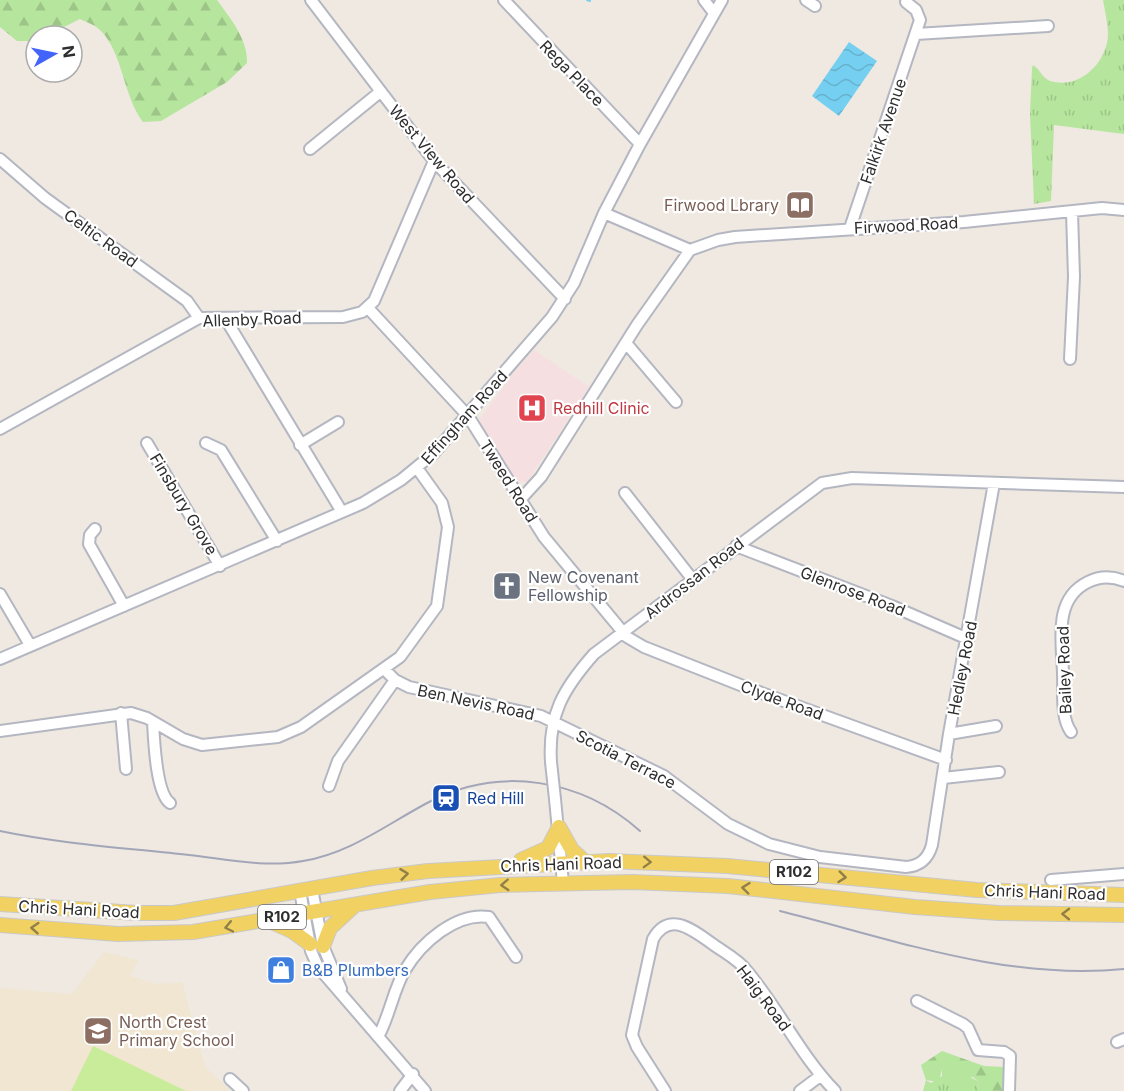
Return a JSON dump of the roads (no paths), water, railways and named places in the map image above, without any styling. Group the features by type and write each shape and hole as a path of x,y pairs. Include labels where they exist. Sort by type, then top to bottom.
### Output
{"main road":[{"path":"559,827 572,850 584,861"},
{"path":"511,864 548,848 559,827"},
{"name":"Chris Hani Road","path":"0,904 113,912 174,913 405,874 511,864 584,861 727,866 977,890 1124,895"},
{"name":"Chris Hani Road","path":"0,925 161,934 216,929 430,892 563,883 632,882 728,886 963,910 1124,915"},
{"path":"265,919 316,945 336,920 357,904"}],"street":[{"name":"West View Road","path":"311,0 434,161 565,299"},
{"name":"Rega Place","path":"504,0 640,144"},
{"path":"704,0 714,13"},
{"name":"Effingham Road","path":"0,659 363,503 417,468 468,417 565,299 604,213 640,144 722,0"},
{"name":"Falkirk Avenue","path":"850,228 916,34 918,13 906,2"},
{"path":"916,34 1048,26"},
{"path":"310,149 380,93"},
{"name":"Celtic Road","path":"0,159 45,198 187,301 199,318"},
{"path":"368,308 378,293 411,209 434,161"},
{"name":"Firwood Road","path":"690,250 718,240 735,237 963,222 1102,208 1124,210"},
{"path":"1070,359 1074,258 1072,212"},
{"path":"520,500 541,477 626,343 690,250 604,213"},
{"name":"Allenby Road","path":"0,429 199,318 343,317 368,308"},
{"name":"Tweed Road","path":"368,308 468,417 544,537 621,632"},
{"path":"225,318 339,507"},
{"path":"626,343 676,402"},
{"path":"300,445 338,422"},
{"name":"Finsbury Grove","path":"147,443 220,566"},
{"path":"206,443 221,450 277,541"},
{"path":"0,730 131,713 183,739 202,745 278,737 301,728 384,669 408,649 434,613 442,585 448,519 442,503 417,468"},
{"name":"Ardrossan Road","path":"563,883 559,827 550,762 552,721 558,703 580,670 600,648 812,489 831,480 1124,487"},
{"name":"Hedley Road","path":"930,852 994,483"},
{"path":"625,493 693,580"},
{"path":"95,529 89,537 89,544 124,606"},
{"name":"Glenrose Road","path":"736,546 892,606 968,639"},
{"name":"Bailey Road","path":"1071,732 1065,720 1064,696 1062,625 1066,601 1079,587 1098,578 1115,577 1124,581"},
{"path":"0,594 30,645"},
{"name":"Clyde Road","path":"621,632 636,643 667,656 946,760"},
{"name":"Ben Nevis Road","path":"384,669 395,680 409,687 514,709 552,721"},
{"path":"329,786 338,762 395,680"},
{"path":"121,713 126,769"},
{"name":"Scotia Terrace","path":"552,721 664,776 728,824 769,844 820,858 906,867 920,864 930,852"},
{"path":"153,722 161,787 164,798 170,803"},
{"path":"949,735 996,726"},
{"path":"943,778 999,772"},
{"path":"1050,880 1124,874"},
{"path":"306,890 316,945 342,992 425,1091"},
{"path":"379,1035 390,1012 404,970 433,938 453,924 485,916 491,919 516,957"},
{"name":"Haig Road","path":"665,1091 632,1035 652,943 663,927 682,924 747,970 820,1076 835,1091"},
{"path":"917,1001 968,1028 978,1050 1010,1056 1009,1091"},
{"path":"400,1091 413,1074"},
{"path":"800,1091 820,1076"},
{"path":"230,1079 243,1091"}],"water":[{"path":"849,42 877,61 839,116 812,96"}],"railway":[{"path":"0,831 70,842 246,862 289,863 337,852 429,802 456,790 512,781 539,783 566,789 593,799 617,813 640,831"},
{"path":"780,911 907,945 993,963 1037,969 1080,971 1124,969"}],"place":[{"name":"Firwood Lbrary","path":"800,205"},
{"name":"Redhill Clinic","path":"532,408"},
{"name":"New Covenant Fellowship","path":"507,586"},
{"name":"Red Hill","path":"446,798"},
{"name":"B&B Plumbers","path":"281,970"},
{"name":"North Crest Primary School","path":"98,1031"}]}
